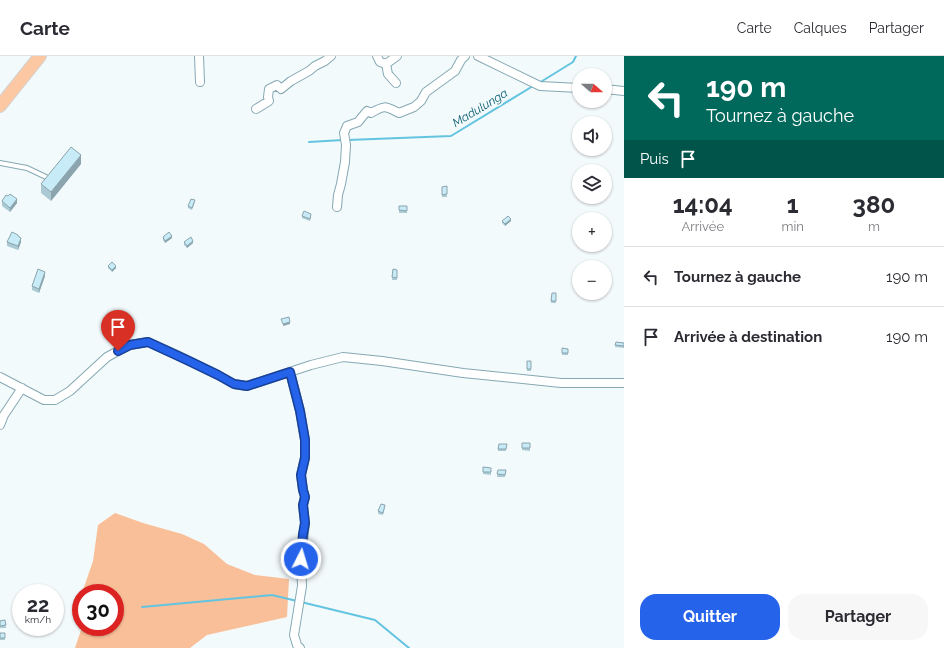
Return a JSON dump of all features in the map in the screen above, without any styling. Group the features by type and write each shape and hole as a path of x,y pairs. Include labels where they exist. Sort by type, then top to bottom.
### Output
{"main road":[{"path":"0,106 40,56"}],"street":[{"path":"199,56 200,82"},
{"path":"256,109 269,101 268,96 270,89 277,85 281,89 331,56"},
{"path":"377,56 380,62 386,64"},
{"path":"386,64 397,56"},
{"path":"337,208 338,195 345,162 346,146 344,133 347,126 358,122 367,111 371,113 380,107 387,107 399,113 414,107 421,101 426,92 455,70 465,56"},
{"path":"482,57 540,86 572,88"},
{"path":"386,64 388,74 396,83"},
{"path":"612,89 624,90"},
{"path":"0,377 44,400 55,400 70,391 107,357 130,345 148,342 234,384 247,386 311,365 343,357 463,373 561,383 624,383"},
{"path":"290,372 300,411 305,440 305,458 301,475 305,497 303,505 305,523 301,559 302,586 294,635 297,645 300,648"},
{"path":"0,425 4,415 22,388"}],"lane":[{"path":"0,163 26,168 46,177"}],"shaded area":[{"path":"115,513 182,534 204,544 227,564 255,575 289,579 287,617 207,635 190,648 75,648 79,636 124,636 124,584 85,584 93,561 98,525"}],"building":[{"path":"71,147 81,155 51,192 41,184"},
{"path":"447,186 447,194 442,195 442,187"},
{"path":"10,194 17,199 10,208 2,201 6,195 8,196"},
{"path":"191,199 195,200 192,208 188,206"},
{"path":"399,206 407,206 407,211 399,210"},
{"path":"304,211 311,214 310,219 302,216"},
{"path":"508,216 511,219 505,224 502,221"},
{"path":"12,232 21,238 18,246 7,242"},
{"path":"169,232 172,236 165,241 163,237"},
{"path":"191,237 193,241 187,246 184,242"},
{"path":"112,262 116,266 112,270 108,266"},
{"path":"38,269 45,272 39,289 32,286"},
{"path":"393,269 397,270 397,278 392,277"},
{"path":"552,293 556,293 556,301 551,301"},
{"path":"289,317 290,322 283,324 281,319"},
{"path":"616,342 624,343 624,346 615,345"},
{"path":"562,348 568,349 568,353 562,353"},
{"path":"527,361 531,361 531,369 527,369"},
{"path":"522,443 530,443 530,448 522,448"},
{"path":"499,444 507,444 506,449 498,449"},
{"path":"483,467 491,468 491,472 483,472"},
{"path":"498,470 506,470 505,475 497,474"},
{"path":"381,504 385,505 383,513 378,511"},
{"path":"5,620 6,625 0,626 0,621"},
{"path":"0,633 5,633 5,638 0,638"}],"waterway":[{"name":"Madulunga","path":"539,83 573,62 576,56"},
{"name":"Madulunga","path":"348,140 451,136 533,86"},
{"name":"Madulunga","path":"309,142 343,140"},
{"path":"142,607 272,595 297,601"},
{"path":"301,602 375,620 409,648"}],"route":[{"path":"118,351 130,345 148,342 234,384 247,386 290,372 300,411 305,440 305,458 301,475 305,497 303,505 305,523 301,559"}]}
